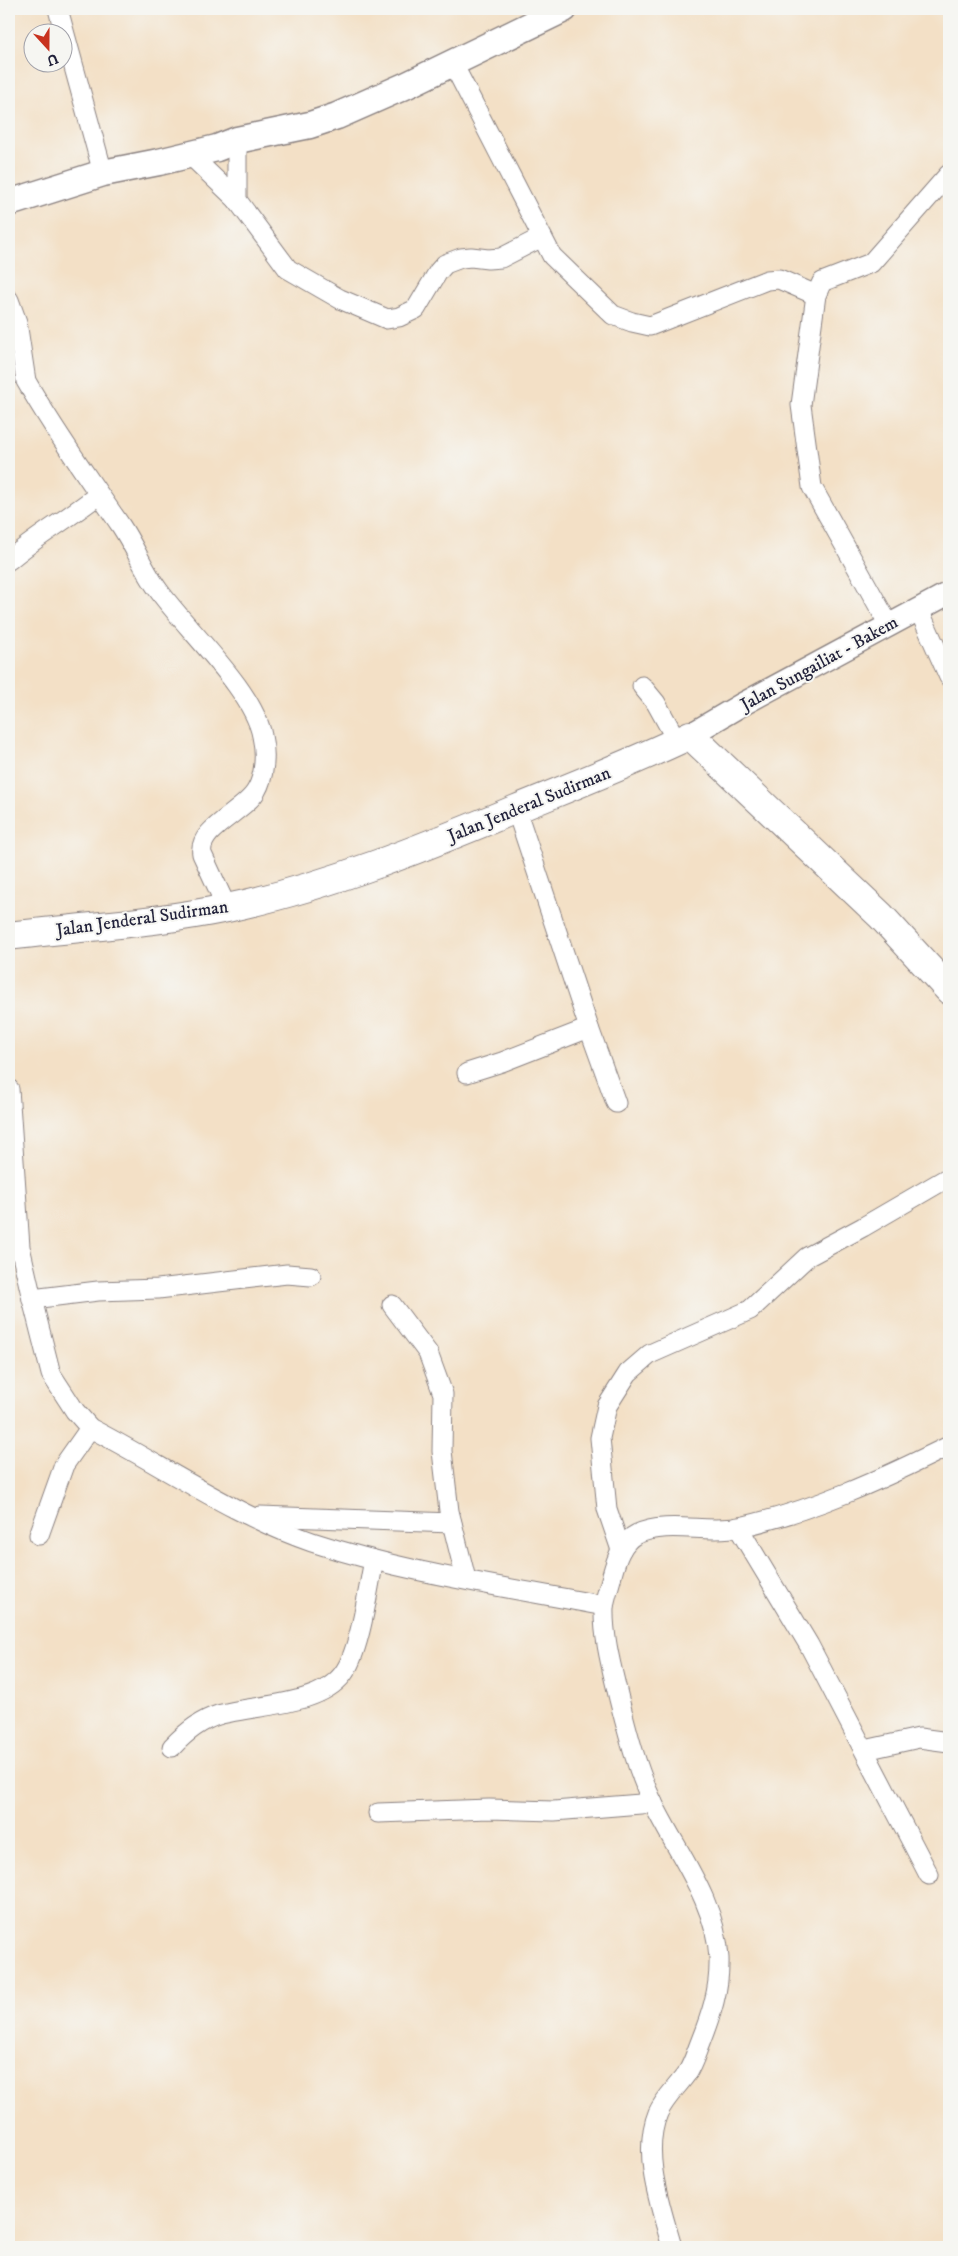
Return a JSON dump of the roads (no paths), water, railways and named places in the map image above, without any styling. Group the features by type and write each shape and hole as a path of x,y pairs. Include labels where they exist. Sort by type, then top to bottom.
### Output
{"highway":[{"name":"Jalan Jenderal Sudirman","path":"9,936 181,916 227,908 318,884 424,847 684,738"},
{"path":"684,738 880,916 949,990"}],"main road":[{"path":"9,203 103,173 189,154 237,140 310,125 337,116 564,9"}],"street":[{"path":"58,9 103,173"},
{"path":"452,62 552,256 614,315 650,326 767,280 779,279 816,295"},
{"path":"237,140 237,200"},
{"path":"189,154 237,200 288,269 340,299 387,318 399,318 416,308 445,264 466,257 488,260 501,258 542,237"},
{"path":"889,625 812,487 801,405 816,295 822,282 871,263 949,174"},
{"path":"9,300 17,322 26,382 98,495 121,527 159,591 240,690 254,713 262,735 264,759 261,780 255,793 244,806 211,831 202,841 200,847 227,908"},
{"path":"9,560 55,525 76,513 98,495"},
{"name":"Jalan Sungailiat - Bakem","path":"684,738 949,593"},
{"path":"919,610 949,677"},
{"path":"642,686 684,738"},
{"path":"516,809 588,1028 616,1103"},
{"path":"467,1073 502,1062 588,1028"},
{"path":"9,1089 14,1248 32,1299 50,1374 75,1412 90,1428 247,1515 311,1541 374,1560 604,1606"},
{"path":"621,1550 607,1509 600,1438 608,1406 628,1373 650,1354 750,1310 807,1257 949,1177"},
{"path":"32,1299 98,1291 158,1289 287,1274 311,1276"},
{"path":"392,1305 428,1353 443,1394 442,1451 452,1523 466,1579"},
{"path":"39,1535 64,1465 90,1428"},
{"path":"672,2247 654,2180 652,2138 658,2112 689,2070 715,2004 719,1958 710,1915 686,1861 653,1803 632,1749 611,1667 604,1606 614,1570 621,1550 633,1536 650,1529 705,1530 738,1527 813,1506 891,1474 949,1446"},
{"path":"247,1515 452,1523"},
{"path":"738,1527 808,1645 929,1875"},
{"path":"172,1747 185,1732 218,1715 306,1698 330,1687 344,1673 358,1641 374,1560"},
{"path":"864,1750 918,1738 949,1742"},
{"path":"378,1813 489,1809 554,1810 653,1803"}]}
